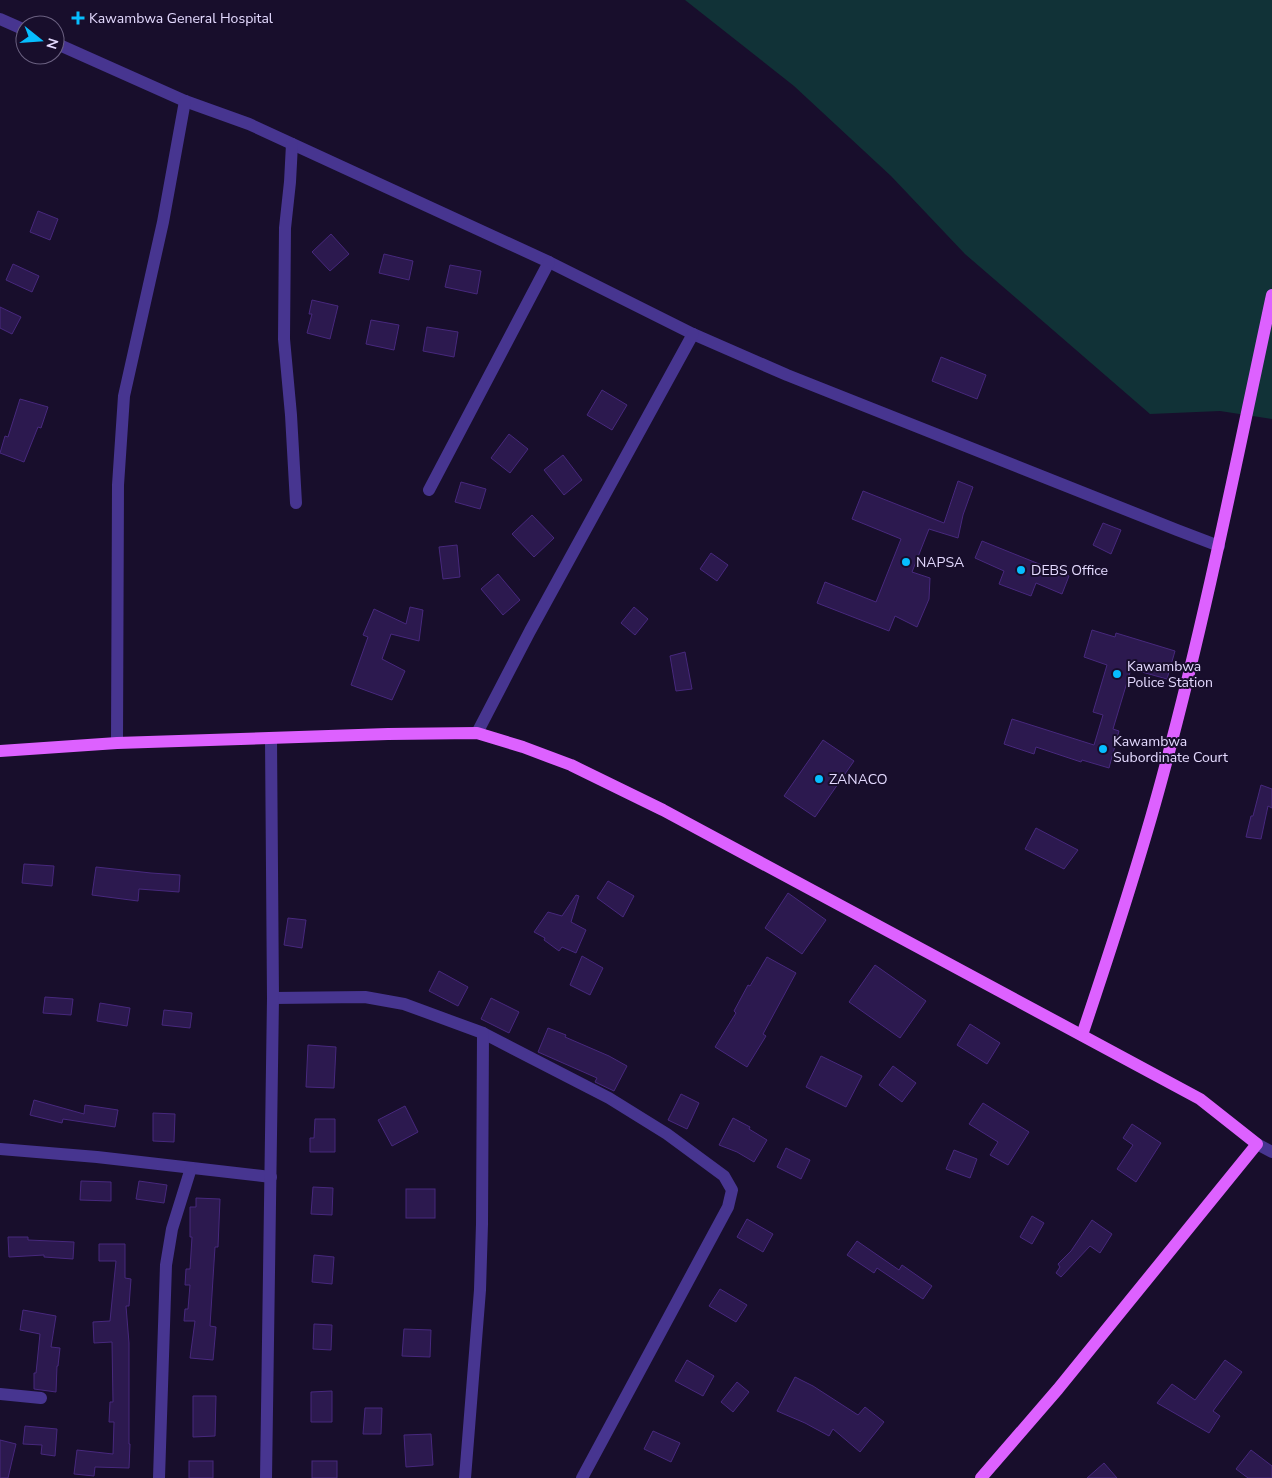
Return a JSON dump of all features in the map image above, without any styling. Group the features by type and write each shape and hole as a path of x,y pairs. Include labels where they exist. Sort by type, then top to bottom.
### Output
{"main road":[{"path":"1082,1035 1124,908 1163,777 1219,546 1272,295"},
{"path":"0,751 117,743 477,733 523,747 571,765 663,810 1200,1099 1257,1144 1058,1389 981,1478"}],"street":[{"path":"0,19 15,26"},
{"path":"65,47 186,101 249,124 549,262 693,334 787,375 1219,546"},
{"path":"117,743 118,485 124,396 163,222 186,101"},
{"path":"292,144 285,228 284,339 296,503"},
{"path":"429,490 549,262"},
{"path":"477,733 530,631 693,334"},
{"path":"266,1478 273,998 270,739"},
{"path":"273,998 365,997 404,1004 483,1033 609,1098 667,1134 724,1176 732,1190 728,1207 582,1478"},
{"path":"465,1478 480,1290 483,1033"},
{"path":"1257,1144 1272,1152"},
{"path":"0,1149 97,1157 271,1177"},
{"path":"159,1478 166,1265 172,1229 191,1168"},
{"path":"0,1394 41,1398"}],"green space":[{"path":"685,0 1272,0 1272,419 1220,411 1150,414 965,254 891,176 794,86"}],"building":[{"path":"38,211 58,219 50,240 30,232"},
{"path":"331,234 349,254 330,271 312,252"},
{"path":"384,254 413,261 409,280 379,273"},
{"path":"13,264 39,276 32,292 6,280"},
{"path":"450,265 481,271 477,294 445,287"},
{"path":"312,300 338,306 330,339 307,333 312,314 309,314"},
{"path":"0,307 21,317 12,334 0,328"},
{"path":"371,320 399,325 394,350 366,344"},
{"path":"427,327 458,332 454,357 423,351"},
{"path":"941,357 986,375 977,399 932,381"},
{"path":"602,390 627,405 612,430 587,415"},
{"path":"20,399 48,407 41,428 38,427 24,462 0,453 5,436 8,437"},
{"path":"509,434 528,449 510,473 491,458"},
{"path":"563,455 582,480 564,495 544,470"},
{"path":"958,481 973,487 963,515 958,538 929,529 912,572 930,578 929,599 917,627 895,616 889,631 817,603 825,582 876,602 901,539 852,519 863,491 944,523"},
{"path":"461,482 486,489 480,509 455,502"},
{"path":"532,515 554,538 534,557 512,534"},
{"path":"1103,523 1121,530 1111,554 1093,545"},
{"path":"982,541 1069,576 1062,594 1036,583 1031,596 999,584 1004,571 975,558"},
{"path":"457,545 460,577 443,579 439,547"},
{"path":"711,553 728,565 717,581 700,569"},
{"path":"498,574 520,600 503,615 481,589"},
{"path":"410,607 423,610 419,641 391,634 382,659 405,671 392,700 351,685 368,637 363,635 374,609 406,624"},
{"path":"634,607 648,619 635,635 621,623"},
{"path":"1092,630 1115,637 1116,633 1175,651 1167,679 1131,669 1113,729 1119,731 1109,768 1082,760 1081,762 1036,747 1034,754 1004,744 1012,719 1094,745 1103,715 1093,712 1107,665 1084,657"},
{"path":"685,652 692,689 676,691 670,656"},
{"name":"ZANACO","path":"823,740 854,761 815,817 784,796"},
{"path":"1261,785 1272,789 1272,808 1268,806 1261,839 1246,837 1251,816 1253,816"},
{"path":"1036,828 1078,850 1064,869 1025,849"},
{"path":"24,864 54,866 52,886 22,883"},
{"path":"96,867 180,875 179,892 139,889 138,901 92,895"},
{"path":"608,881 634,896 623,917 597,898"},
{"path":"788,893 826,920 802,954 765,928"},
{"path":"576,895 579,896 571,922 586,930 576,953 562,947 559,951 544,940 545,938 534,932 548,912 562,916"},
{"path":"288,918 306,920 302,948 284,945"},
{"path":"582,956 603,968 590,995 570,985"},
{"path":"767,957 796,973 763,1034 766,1036 747,1067 715,1047 736,1013 734,1011 748,985 750,986"},
{"path":"875,965 926,1001 900,1038 849,1002"},
{"path":"439,971 468,987 458,1006 429,991"},
{"path":"45,997 73,999 71,1015 43,1013"},
{"path":"491,998 519,1012 509,1033 481,1019"},
{"path":"100,1003 130,1008 127,1026 97,1021"},
{"path":"164,1010 192,1013 190,1028 162,1025"},
{"path":"970,1024 1000,1043 987,1064 957,1045"},
{"path":"548,1028 627,1066 614,1091 595,1082 597,1078 538,1052"},
{"path":"308,1045 336,1047 334,1088 306,1087"},
{"path":"821,1056 862,1076 846,1107 806,1087"},
{"path":"893,1066 916,1083 902,1102 879,1085"},
{"path":"681,1094 699,1103 687,1129 668,1120"},
{"path":"34,1100 84,1114 85,1105 118,1110 115,1127 63,1119 62,1123 30,1115"},
{"path":"983,1103 1029,1132 1008,1165 990,1155 998,1142 969,1124"},
{"path":"405,1106 418,1132 392,1146 378,1120"},
{"path":"153,1113 175,1114 174,1142 153,1141"},
{"path":"733,1118 750,1127 749,1129 767,1140 754,1162 737,1152 719,1145"},
{"path":"315,1119 335,1119 335,1152 310,1152 310,1138 314,1138"},
{"path":"1132,1124 1161,1143 1136,1182 1117,1169 1133,1145 1123,1138"},
{"path":"786,1148 810,1160 801,1179 777,1167"},
{"path":"954,1150 977,1159 970,1178 946,1169"},
{"path":"81,1181 111,1182 111,1201 80,1200"},
{"path":"139,1181 167,1185 164,1203 136,1199"},
{"path":"313,1187 333,1188 332,1215 311,1214"},
{"path":"406,1189 435,1189 435,1218 406,1218"},
{"path":"196,1198 220,1199 218,1247 215,1247 210,1326 216,1327 213,1360 190,1358 195,1321 184,1321 185,1309 188,1309 190,1285 185,1285 186,1269 190,1269 192,1237 190,1237 190,1207 196,1207"},
{"path":"1032,1216 1044,1223 1032,1244 1020,1237"},
{"path":"747,1219 773,1234 763,1252 737,1237"},
{"path":"1092,1220 1112,1234 1100,1253 1090,1246 1061,1277 1056,1273 1060,1267 1058,1264 1071,1251"},
{"path":"8,1237 28,1237 28,1240 74,1242 73,1259 44,1257 44,1255 9,1257"},
{"path":"857,1241 899,1270 902,1265 932,1286 923,1299 877,1268 874,1273 847,1255"},
{"path":"99,1244 125,1244 125,1278 131,1279 129,1306 126,1306 129,1343 130,1444 129,1468 95,1467 94,1476 74,1474 77,1450 113,1454 114,1422 109,1422 110,1402 113,1402 112,1342 94,1343 93,1322 110,1321 116,1261 99,1261"},
{"path":"314,1255 334,1257 332,1284 312,1282"},
{"path":"720,1289 747,1305 736,1322 709,1306"},
{"path":"23,1310 56,1316 51,1347 60,1348 56,1392 34,1389 34,1373 36,1373 40,1334 20,1330"},
{"path":"314,1324 332,1325 331,1350 313,1349"},
{"path":"404,1329 431,1330 430,1357 402,1356"},
{"path":"687,1360 714,1376 703,1396 675,1381"},
{"path":"1225,1360 1242,1372 1213,1411 1220,1416 1209,1433 1157,1403 1172,1384 1195,1400"},
{"path":"795,1377 813,1386 858,1415 865,1407 884,1422 860,1452 833,1429 829,1436 777,1411"},
{"path":"737,1382 749,1392 733,1412 721,1402"},
{"path":"332,1391 332,1422 311,1422 311,1392"},
{"path":"193,1396 216,1396 215,1436 193,1437"},
{"path":"365,1408 382,1408 381,1434 363,1434"},
{"path":"25,1426 57,1429 55,1456 41,1454 42,1445 23,1444"},
{"path":"653,1431 680,1443 671,1462 644,1449"},
{"path":"431,1434 433,1465 406,1467 404,1435"},
{"path":"0,1440 16,1444 8,1478 0,1478"},
{"path":"1251,1450 1272,1466 1272,1478 1248,1478 1236,1469"},
{"path":"189,1461 213,1461 213,1478 189,1478"},
{"path":"312,1461 337,1461 337,1478 312,1478"},
{"path":"1104,1463 1117,1478 1087,1478"}],"place":[{"name":"Kawambwa General Hospital","path":"78,18"},
{"name":"NAPSA","path":"906,562"},
{"name":"DEBS Office","path":"1021,570"},
{"name":"Kawambwa Police Station","path":"1117,674"},
{"name":"Kawambwa Subordinate Court","path":"1103,749"},
{"name":"ZANACO","path":"819,779"}]}
